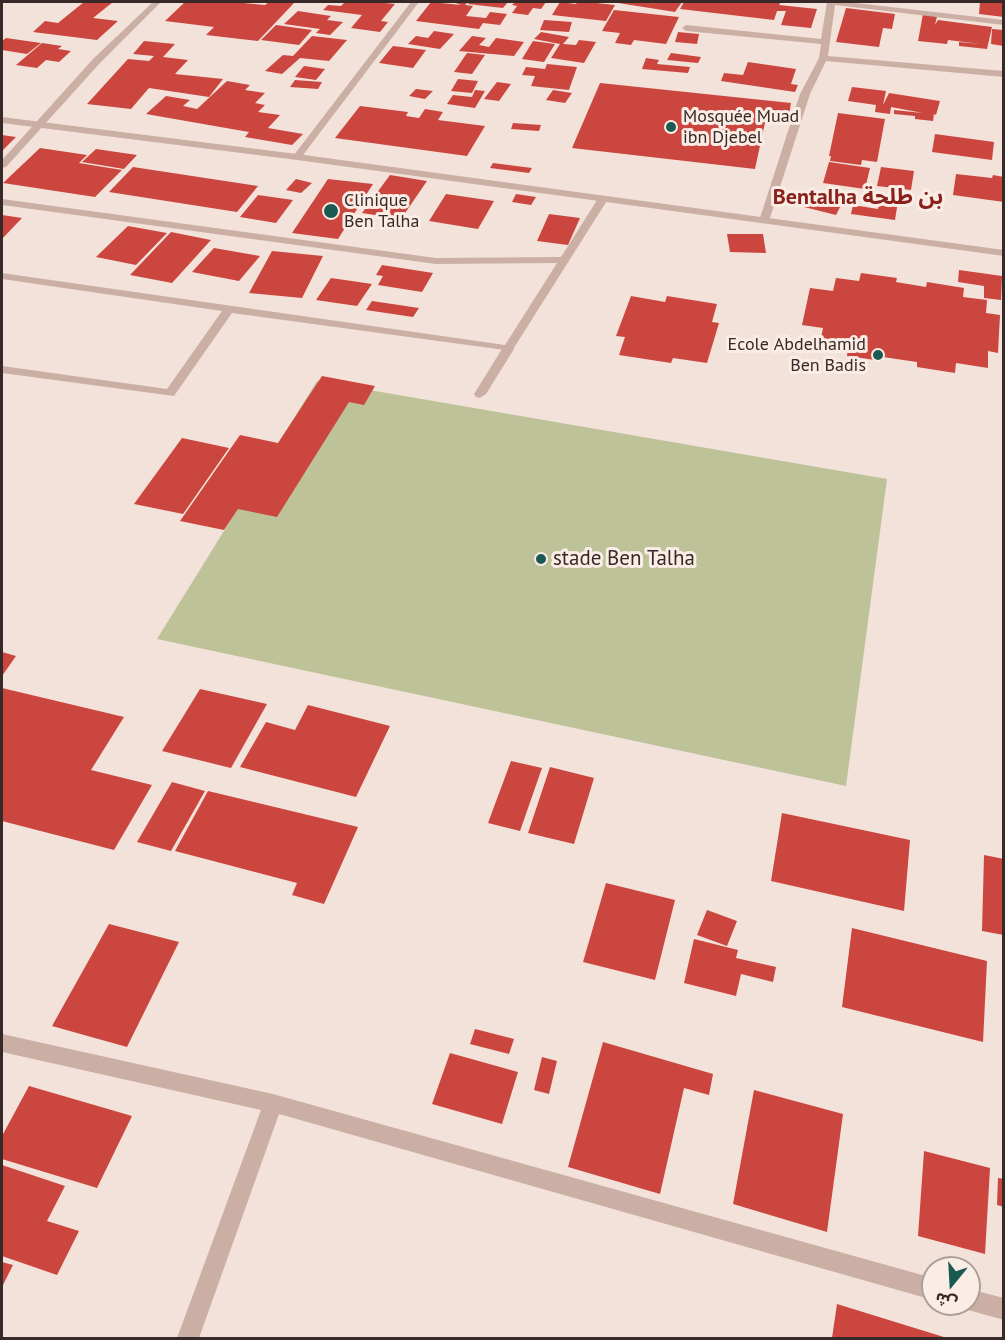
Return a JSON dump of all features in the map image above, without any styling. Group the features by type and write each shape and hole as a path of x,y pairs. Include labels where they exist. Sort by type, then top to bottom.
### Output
{"street":[{"path":"2,165 120,34 157,2"},
{"path":"297,157 415,2"},
{"path":"764,221 805,94 823,58 831,2 1004,23"},
{"path":"686,28 825,42"},
{"path":"823,58 1004,74"},
{"path":"2,120 297,157 1004,253"},
{"path":"480,394 603,199"},
{"path":"2,202 436,261 566,260"},
{"path":"2,276 508,349"},
{"path":"2,370 171,393 228,310"},
{"path":"2,1043 273,1103 921,1286"},
{"path":"188,1338 273,1103"},
{"path":"981,1303 1004,1309"}],"green space":[{"name":"stade Ben Talha","path":"317,381 887,479 846,786 157,639"}],"building":[{"path":"84,2 113,2 93,18 118,21 97,40 33,32 45,21 58,23"},
{"path":"185,2 265,5 269,2 295,2 258,41 206,35 214,27 165,21"},
{"path":"345,2 395,4 381,21 388,22 380,32 351,28 362,15 323,10 328,5 341,6"},
{"path":"431,2 461,5 453,2 468,2 465,5 473,6 466,16 486,18 490,12 507,14 500,25 483,23 479,29 416,21"},
{"path":"470,2 508,2 503,8 468,4"},
{"path":"515,2 546,2 541,9 533,8 528,15 512,13 517,6 512,5"},
{"path":"560,2 615,5 606,21 552,15"},
{"path":"612,2 682,2 675,12"},
{"path":"684,2 781,2 779,5 817,9 811,28 781,25 786,11 777,11 774,20 680,9"},
{"path":"980,2 1004,2 1004,17 979,14"},
{"path":"846,8 895,14 892,29 883,28 879,47 836,42"},
{"path":"614,10 679,17 666,44 634,40 631,45 615,43 620,33 602,31"},
{"path":"298,11 331,16 327,20 343,22 330,35 316,33 320,29 284,24"},
{"path":"923,14 937,16 935,25 938,20 992,27 987,49 959,46 959,42 981,44 948,40 947,44 918,41"},
{"path":"544,20 572,22 569,32 540,30"},
{"path":"276,25 312,30 299,45 261,40"},
{"path":"992,29 1004,30 1004,46 991,44"},
{"path":"434,31 454,34 440,49 408,44 416,36 428,38"},
{"path":"541,32 569,37 563,44 576,45 579,40 596,42 584,63 551,58 560,44 534,39"},
{"path":"678,32 699,34 697,44 675,42"},
{"path":"312,36 347,40 329,61 300,58 282,74 265,71 283,55 293,56"},
{"path":"472,36 486,38 479,45 489,47 496,38 524,42 514,56 459,51"},
{"path":"6,38 41,43 27,54 2,50 2,41"},
{"path":"144,41 175,44 163,57 188,60 175,74 223,79 209,97 149,88 131,109 87,104 128,59 149,61 154,56 133,54"},
{"path":"533,41 555,44 544,62 522,59"},
{"path":"42,43 62,46 58,49 71,51 59,62 46,60 37,68 16,65"},
{"path":"393,46 426,50 413,68 379,63"},
{"path":"467,53 485,55 472,74 454,72"},
{"path":"671,53 701,57 698,63 667,60"},
{"path":"646,58 659,60 657,64 690,67 688,73 642,69"},
{"path":"748,62 796,69 791,84 798,85 795,92 721,81 724,73 743,75"},
{"path":"547,64 577,67 569,90 531,86 535,76 522,75 526,67 545,69"},
{"path":"304,66 325,69 316,80 295,77"},
{"path":"458,79 478,81 472,93 451,91"},
{"path":"295,80 322,82 318,89 290,87"},
{"path":"227,81 250,85 245,90 265,93 255,103 265,105 258,112 280,115 268,128 303,134 292,145 245,137 249,132 146,114 166,96 190,100 183,106 197,109"},
{"path":"497,82 511,84 499,101 484,99"},
{"path":"600,83 791,103 788,121 766,118 755,169 572,148"},
{"path":"852,87 886,91 883,105 889,93 940,101 933,121 915,119 915,116 894,114 894,110 923,113 891,107 890,114 875,112 876,105 848,101"},
{"path":"416,89 433,91 425,99 409,96"},
{"path":"475,90 485,91 475,108 447,104 453,95 472,97"},
{"path":"553,90 572,93 565,103 546,100"},
{"path":"360,106 408,112 406,116 419,118 425,109 443,112 438,120 485,126 467,156 335,138"},
{"path":"838,113 885,119 877,162 862,160 861,165 830,161 831,156 829,156"},
{"path":"513,123 541,125 539,131 511,129"},
{"path":"935,134 994,142 992,160 932,152"},
{"path":"2,135 16,137 2,151"},
{"path":"40,148 87,155 79,163 122,170 95,197 3,183"},
{"path":"96,149 137,155 124,169 82,162"},
{"path":"829,162 870,168 865,189 823,183"},
{"path":"493,163 532,168 529,173 490,168"},
{"path":"133,167 258,186 237,212 109,192"},
{"path":"881,167 914,171 911,190 877,186"},
{"path":"956,174 1004,177 1004,202 953,195"},
{"path":"390,175 427,181 401,219 362,213"},
{"path":"296,179 312,183 301,193 286,190"},
{"name":"Clinique Ben Talha","path":"328,179 373,184 338,239 292,233"},
{"path":"826,191 853,197 848,206 841,205 836,215 804,207 809,199 819,201"},
{"path":"446,194 494,201 478,229 429,221"},
{"path":"516,194 536,197 531,205 512,202"},
{"path":"258,195 293,200 276,223 240,217"},
{"path":"880,199 898,201 895,220 851,214 853,205 878,209"},
{"path":"549,214 580,218 568,245 537,241"},
{"path":"2,215 22,218 2,239"},
{"path":"128,226 167,233 136,265 96,257"},
{"path":"171,232 211,240 172,283 130,275"},
{"path":"727,234 763,234 766,253 730,252"},
{"path":"214,248 260,256 239,281 192,272"},
{"path":"272,251 323,256 302,298 249,293"},
{"path":"382,265 433,273 422,292 378,285 383,276 376,275"},
{"path":"959,270 1002,276 1001,300 984,298 984,286 958,282"},
{"path":"861,273 897,278 896,282 926,287 927,282 964,288 963,297 987,300 986,313 1000,315 998,353 988,351 988,368 956,363 955,373 917,367 917,362 883,357 882,361 847,356 848,347 820,343 823,328 802,325 810,288 833,291 836,278 859,281"},
{"path":"331,278 372,284 357,306 316,300"},
{"path":"631,296 665,302 667,296 717,304 712,322 719,323 707,363 673,358 671,363 619,355 625,337 616,336"},
{"path":"372,301 419,308 413,317 366,310"},
{"path":"322,376 375,386 364,405 349,402 277,517 238,509 224,530 180,521 240,435 278,443"},
{"path":"182,438 229,448 183,514 134,504"},
{"path":"2,652 16,656 2,676"},
{"path":"2,688 124,717 91,770 152,785 114,850 2,821"},
{"path":"200,689 267,704 231,768 162,751"},
{"path":"308,705 390,726 356,797 240,767 266,722 295,730"},
{"path":"511,761 542,768 520,831 488,823"},
{"path":"550,767 594,778 574,844 528,833"},
{"path":"172,782 205,791 171,851 137,842"},
{"path":"208,791 358,827 324,904 292,895 297,883 175,851"},
{"path":"782,813 910,840 904,911 771,881"},
{"path":"984,855 1004,859 1004,935 982,931"},
{"path":"606,883 675,900 655,980 583,962"},
{"path":"707,910 737,921 727,946 697,935"},
{"path":"109,924 179,942 127,1047 52,1026"},
{"path":"852,928 987,961 983,1042 842,1007"},
{"path":"694,939 738,950 736,958 776,967 773,982 741,974 736,996 684,983"},
{"path":"475,1029 514,1039 509,1054 470,1044"},
{"path":"603,1042 713,1074 709,1095 684,1088 660,1194 568,1167"},
{"path":"450,1053 518,1072 502,1124 432,1104"},
{"path":"542,1057 557,1061 549,1094 534,1090"},
{"path":"29,1086 132,1116 97,1188 2,1159 2,1136"},
{"path":"754,1090 843,1114 827,1232 733,1204"},
{"path":"924,1151 990,1168 985,1254 918,1236"},
{"path":"2,1165 65,1186 47,1221 79,1231 57,1275 2,1256"},
{"path":"998,1178 1004,1179 1004,1207 997,1205"},
{"path":"2,1262 13,1265 2,1287"},
{"path":"837,1304 947,1338 832,1338"}],"place":[{"name":"Mosquée Muad ibn Djebel","path":"671,127"},
{"name":"Clinique Ben Talha","path":"331,211"},
{"name":"Ecole Abdelhamid Ben Badis","path":"878,355"},
{"name":"stade Ben Talha","path":"541,559"}],"district":[{"name":"Bentalha بن طلحة","path":"858,198"}]}
